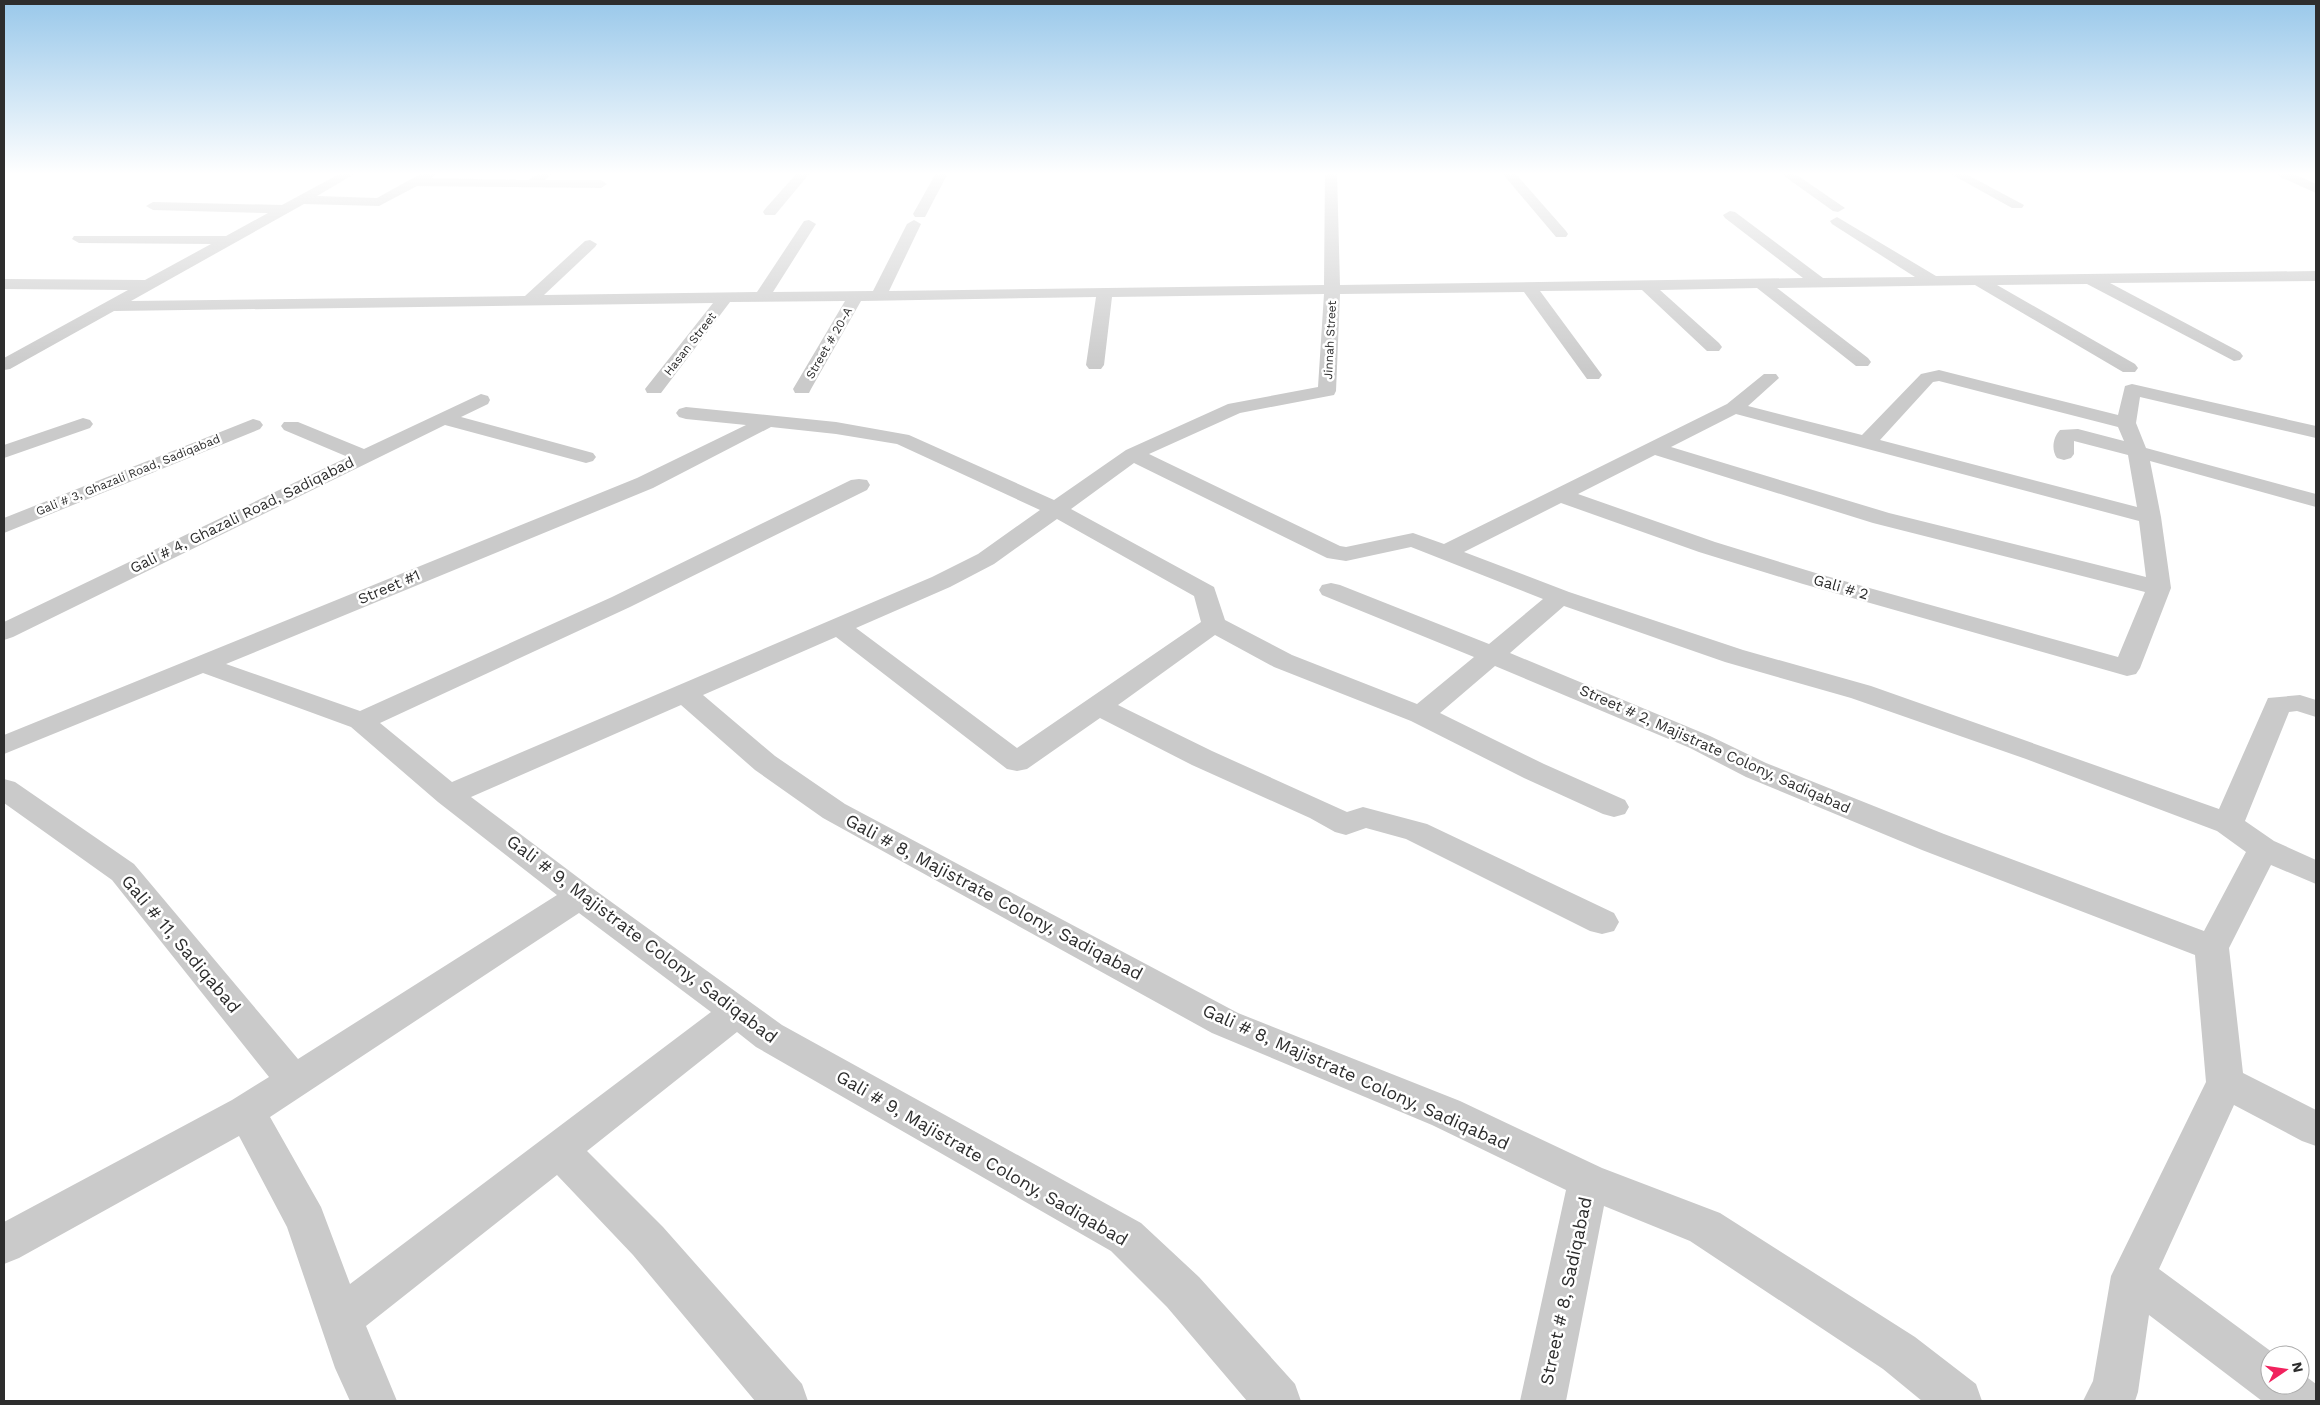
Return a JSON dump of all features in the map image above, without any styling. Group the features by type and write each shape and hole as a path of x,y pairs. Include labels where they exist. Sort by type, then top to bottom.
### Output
{"street":[{"path":"79,239 228,240"},
{"path":"761,298 800,239"},
{"path":"878,296 907,239"},
{"name":"Jinnah Street","path":"1133,454 1235,408 1327,391 1332,289 1331,239"},
{"path":"1761,239 1818,282"},
{"path":"1872,239 1931,280"},
{"path":"4,365 228,240"},
{"path":"529,301 590,244"},
{"path":"112,306 2316,276"},
{"path":"2088,278 2234,356"},
{"path":"1976,280 2129,368"},
{"path":"1760,283 1862,362"},
{"path":"4,284 149,285"},
{"path":"1646,285 1713,347"},
{"path":"1530,287 1593,375"},
{"path":"1095,366 1105,292"},
{"name":"Street # 20-A","path":"802,390 856,296"},
{"name":"Hasan Street","path":"654,389 725,298"},
{"path":"1866,443 1927,378 1938,375 2126,423"},
{"path":"1445,552 1734,408 1770,378"},
{"path":"1653,448 1881,518 2159,588 2150,517 2138,452 2126,423 2132,390 2316,432"},
{"name":"Gali # 4, Ghazali Road, Sadiqabad","path":"4,632 481,400"},
{"path":"1734,408 2150,517"},
{"path":"686,413 771,420 902,439 1055,509 1205,592 1214,624 1283,661 1421,715 1534,771 1614,806"},
{"path":"442,418 586,457"},
{"name":"Street #1","path":"4,745 204,665 473,552 645,483 771,420"},
{"path":"4,452 83,424"},
{"name":"Gali # 3, Ghazali Road, Sadiqabad","path":"4,526 252,425"},
{"path":"291,426 364,456"},
{"path":"2064,454 2064,437 2067,434 2078,435 2316,501"},
{"path":"450,795 941,582 986,559 1133,454 1335,553 1346,554 1413,540 1560,597 1734,656 1861,692 2036,753 2228,824 2262,849 2316,873"},
{"path":"361,721 621,602 859,485"},
{"name":"Gali # 2","path":"1558,495 1707,547 1811,579 2127,668 2159,588"},
{"name":"Street # 2, Majistrate Colony, Sadiqabad","path":"1331,590 1494,655 1700,742 1774,778 1942,846 2212,948"},
{"path":"1421,715 1494,655 1560,597"},
{"path":"836,626 1017,762 1214,624"},
{"name":"Gali # 9, Majistrate Colony, Sadiqabad","path":"204,665 361,721 450,795 580,896 769,1036 1126,1237 1183,1292 1278,1401"},
{"name":"Gali # 8, Majistrate Colony, Sadiqabad","path":"684,693 765,764 834,811 1225,1023 1446,1113 1588,1181 1705,1228 1899,1353 1959,1401"},
{"path":"2228,824 2278,704 2300,704 2316,709"},
{"path":"1098,706 1202,758 1321,811 1346,825 1363,818 1416,830 1602,922"},
{"name":"Gali # 11, Sadiqabad","path":"4,789 123,872 294,1081"},
{"path":"2107,1401 2115,1392 2133,1276 2225,1082 2212,948 2262,849"},
{"path":"4,1244 246,1112 580,896"},
{"path":"341,1318 736,1013"},
{"path":"2225,1082 2316,1129"},
{"path":"246,1112 306,1221 358,1368 374,1401"},
{"path":"559,1150 648,1242 784,1401"},
{"name":"Street # 8, Sadiqabad","path":"1543,1401 1588,1181"},
{"path":"2133,1276 2260,1371"}]}
